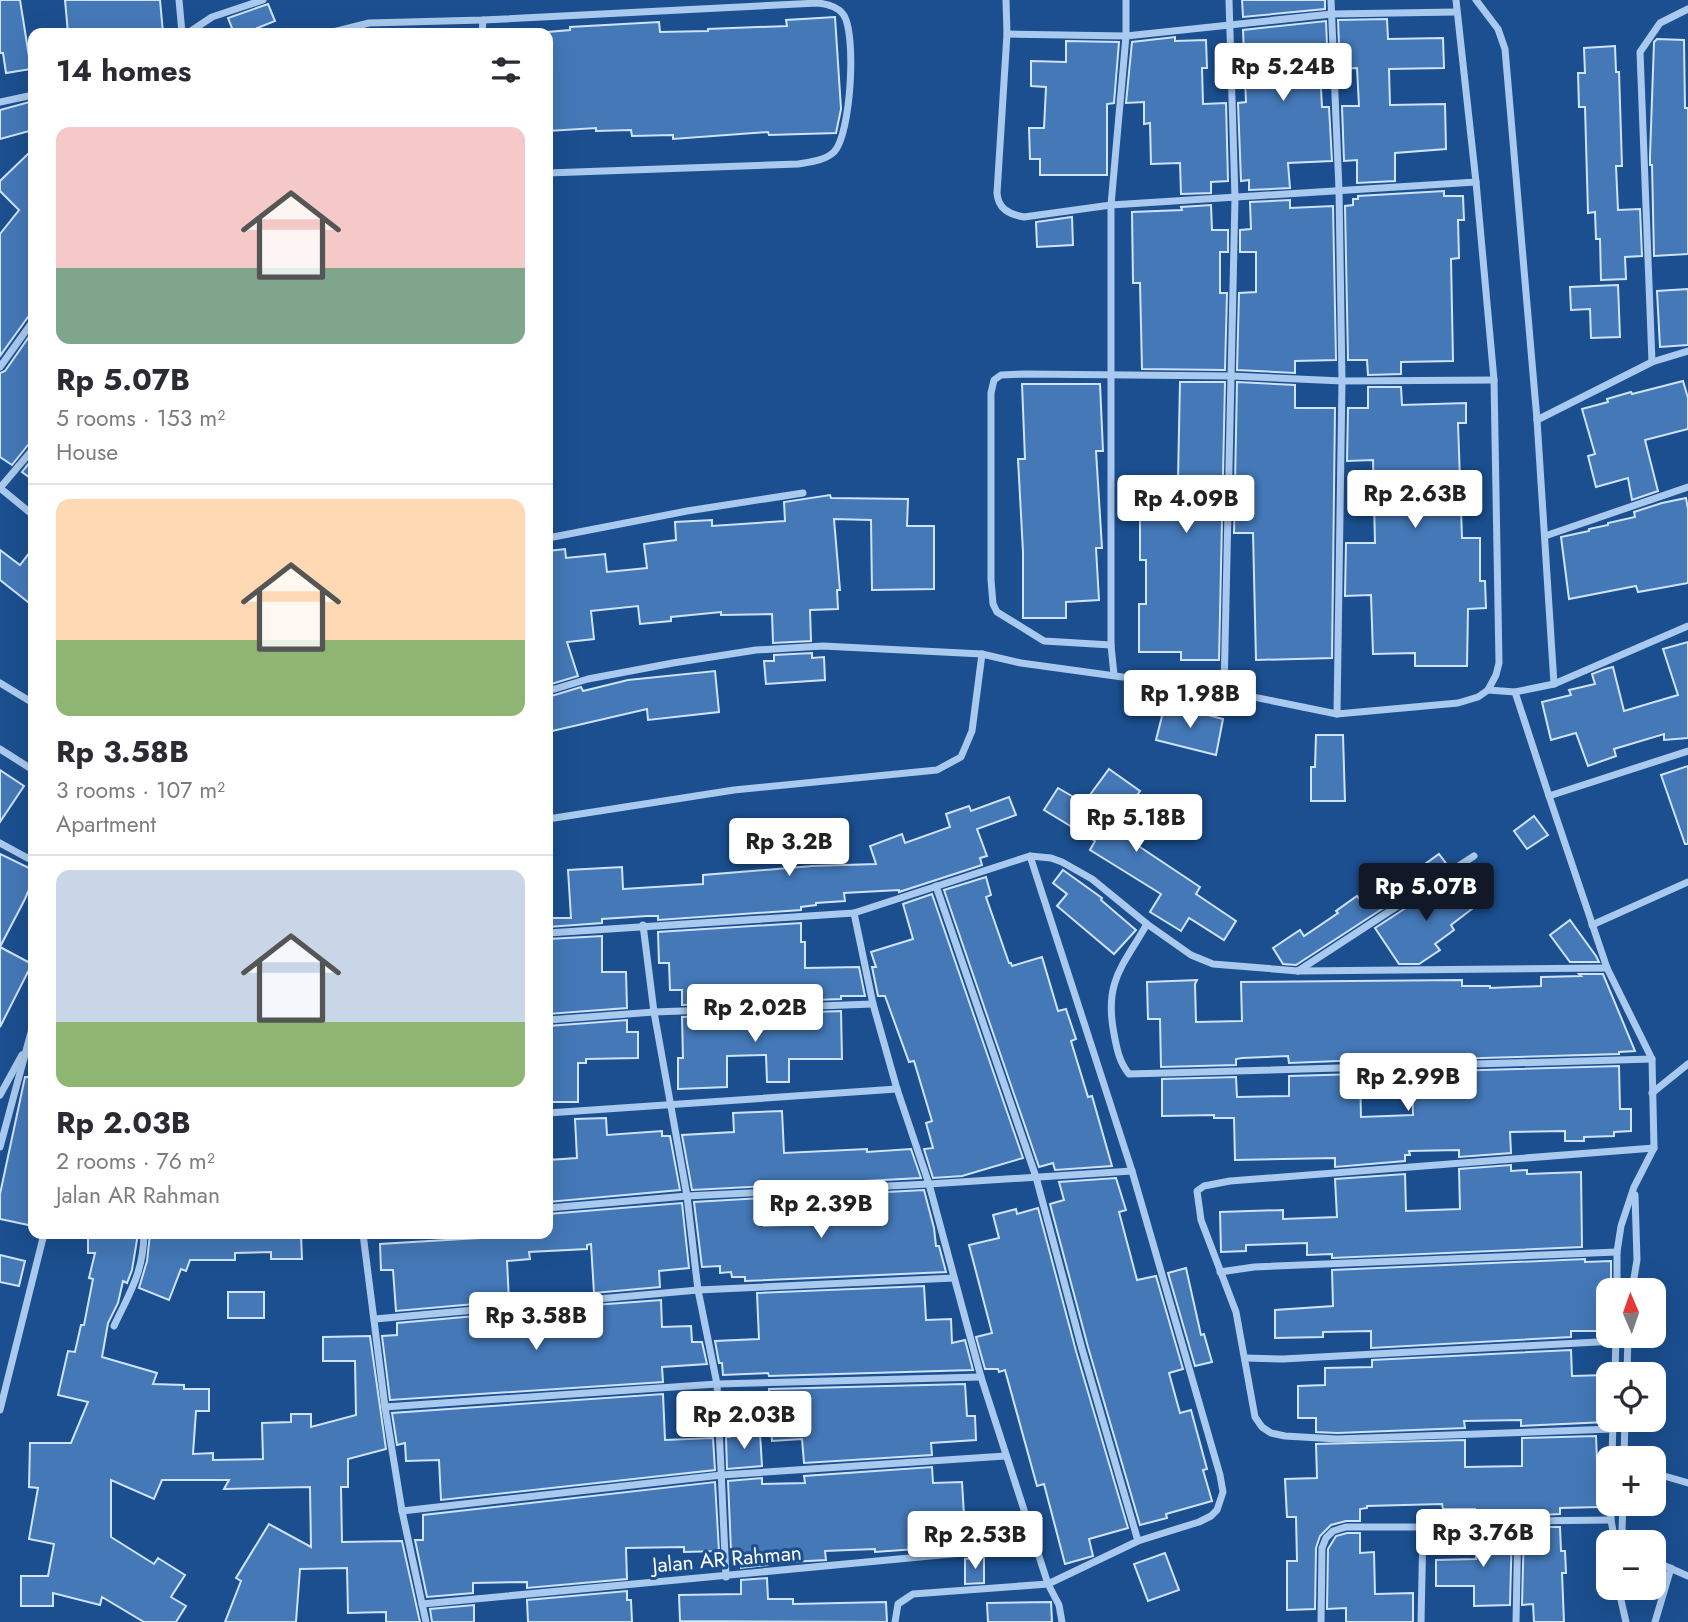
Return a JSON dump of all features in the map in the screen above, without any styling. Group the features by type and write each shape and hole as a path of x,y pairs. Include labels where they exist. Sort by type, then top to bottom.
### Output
{"street":[{"path":"178,0 181,28"},
{"path":"196,28 212,17 263,0"},
{"path":"1006,0 1007,34 997,200 1010,215 1024,217 1111,205 1476,182"},
{"path":"1114,675 1111,645 1111,205 1126,36 1126,0"},
{"path":"1224,691 1235,198 1229,0"},
{"path":"1331,0 1339,190 1342,381 1338,713"},
{"path":"553,690 588,679 756,650 822,646 982,654 1021,663 1224,691 1338,713 1458,703 1478,697 1488,690 1499,663 1494,380 1476,182 1456,12 1457,0"},
{"path":"1476,0 1498,29 1504,49 1537,420 1554,684"},
{"path":"349,28 369,23 818,3 831,5 843,14 848,31 850,94 842,139 827,157 798,164 553,173"},
{"path":"1652,362 1640,52 1660,23 1688,9"},
{"path":"1007,34 1126,36 1332,14 1456,12"},
{"path":"482,28 483,20"},
{"path":"0,102 28,96"},
{"path":"0,368 28,328"},
{"path":"1537,420 1652,362 1688,351"},
{"path":"1111,645 1044,641 1003,617 993,604 991,393 994,380 1001,375 1232,376 1342,381 1494,380"},
{"path":"28,455 0,488 28,511"},
{"path":"1545,536 1688,487"},
{"path":"553,537 687,511 803,493"},
{"path":"1488,690 1515,692 1554,684 1688,626"},
{"path":"553,817 734,790 937,771 961,757 972,731 982,654"},
{"path":"0,683 28,700"},
{"path":"1515,692 1607,968 1652,1059 1654,1148 1634,1187 1621,1226 1617,1278"},
{"path":"0,749 28,767"},
{"path":"1549,796 1688,751"},
{"path":"0,843 28,858"},
{"path":"553,933 854,913 1030,856 1062,862 1091,879 1191,955 1213,964 1298,971 1607,968"},
{"path":"895,1622 898,1604 913,1594 1048,1584 1138,1541 1211,1516 1217,1510 1223,1492 1132,1171 1030,856"},
{"path":"1298,971 1474,856"},
{"path":"1592,925 1688,882"},
{"path":"936,886 1036,1177 1082,1349 1138,1541"},
{"path":"854,913 873,1004 897,1089 929,1184 981,1377 1035,1546 1048,1584 1059,1605 1062,1622"},
{"path":"1147,924 1116,978 1109,1003 1118,1057 1129,1074 1652,1059"},
{"path":"643,925 669,1106 687,1196 698,1290 718,1384 726,1577"},
{"path":"553,1020 654,1012 873,1004"},
{"path":"0,1147 28,1043"},
{"path":"0,1095 27,1046"},
{"path":"1652,1093 1688,1064"},
{"path":"553,1113 897,1089"},
{"path":"1596,1430 1337,1439 1271,1433 1255,1418 1236,1312 1198,1208 1197,1191 1204,1186 1230,1181 1654,1148"},
{"path":"553,1208 687,1196 1132,1171"},
{"path":"1634,1187 1637,1260 1634,1278"},
{"path":"0,1410 1,1390 14,1359 43,1239"},
{"path":"114,1326 139,1273 144,1239"},
{"path":"364,1239 384,1407 402,1511 426,1622"},
{"path":"1220,1272 1267,1267 1618,1252"},
{"path":"375,1319 698,1290 954,1278"},
{"path":"1245,1358 1283,1359 1596,1339"},
{"path":"384,1407 718,1384 981,1377"},
{"path":"402,1511 722,1475 1005,1457"},
{"path":"1666,1477 1688,1483"},
{"path":"1611,1516 1613,1530"},
{"path":"1321,1622 1322,1548 1333,1531 1346,1527 1611,1520"},
{"path":"1516,1622 1518,1521"},
{"path":"1421,1622 1423,1527"},
{"name":"Jalan AR Rahman","path":"422,1604 1035,1546"},
{"path":"1666,1566 1688,1576"},
{"path":"1655,1622 1671,1568"},
{"path":"1621,1600 1626,1622"}],"building":[{"path":"0,0 20,0 28,50 28,69 6,73 3,53 0,53"},
{"path":"65,0 160,0 163,28 68,28"},
{"path":"1242,0 1325,0 1325,9 1243,17"},
{"path":"268,4 275,21 258,28 232,28 228,18"},
{"path":"835,17 841,109 836,133 769,135 768,132 673,139 673,135 632,136 631,130 596,131 596,128 553,131 553,32 570,30 570,27 659,22 660,32 708,31 787,26 786,20"},
{"path":"1387,19 1388,39 1443,38 1444,68 1389,69 1390,105 1445,104 1446,149 1395,153 1395,181 1357,183 1357,160 1344,161 1342,106 1359,106 1357,68 1340,69 1338,20"},
{"path":"1326,21 1328,70 1320,70 1322,107 1329,107 1332,161 1288,163 1290,188 1249,190 1249,180 1241,181 1238,103 1246,102 1243,30"},
{"path":"1175,37 1175,41 1206,40 1207,68 1202,68 1203,104 1226,103 1228,181 1211,182 1211,193 1181,194 1180,163 1151,164 1150,123 1144,124 1144,102 1126,103 1132,42"},
{"path":"1657,39 1684,40 1685,108 1688,108 1688,254 1654,256 1650,156 1654,42"},
{"path":"1066,41 1119,42 1114,103 1107,104 1107,175 1040,175 1040,159 1030,159 1029,128 1044,128 1046,87 1031,86 1031,61 1066,62"},
{"path":"1615,46 1616,72 1619,72 1622,166 1616,166 1618,210 1640,209 1642,256 1625,257 1626,279 1601,280 1600,239 1596,239 1595,212 1588,213 1585,107 1579,107 1578,73 1585,73 1584,48"},
{"path":"28,102 28,131 0,139 0,110"},
{"path":"28,154 28,317 0,356 0,234 19,210 0,191 0,181"},
{"path":"1444,191 1444,196 1463,196 1464,220 1458,220 1459,258 1451,259 1453,361 1401,362 1401,374 1368,375 1367,360 1348,360 1345,206 1353,205 1353,199 1358,199 1358,196"},
{"path":"1290,200 1290,208 1333,206 1336,360 1295,361 1295,373 1237,370 1239,293 1256,292 1256,252 1240,252 1240,230 1251,229 1250,202"},
{"path":"1211,205 1212,230 1228,230 1228,252 1220,252 1220,293 1227,293 1225,370 1142,369 1140,283 1133,283 1132,212 1182,210 1181,207"},
{"path":"1072,217 1073,245 1037,247 1036,222"},
{"path":"1618,285 1620,337 1591,338 1590,309 1571,310 1570,287"},
{"path":"1688,289 1688,345 1660,347 1657,291"},
{"path":"28,338 28,445 12,465 0,457 0,373 5,371"},
{"path":"1683,381 1688,398 1688,429 1645,440 1658,491 1632,500 1628,478 1596,487 1588,456 1595,454 1582,409 1631,392 1632,394"},
{"path":"1180,382 1225,382 1219,660 1181,660 1181,652 1139,652 1139,604 1146,604 1146,560 1140,560 1140,479 1178,480"},
{"path":"1237,382 1295,385 1295,408 1335,408 1332,658 1256,660 1253,533 1234,533"},
{"path":"1022,384 1100,384 1103,451 1096,451 1102,548 1096,548 1099,600 1066,602 1066,618 1023,618 1018,459 1025,459"},
{"path":"1368,387 1401,387 1402,405 1466,403 1466,423 1458,423 1462,538 1480,538 1480,581 1485,581 1486,608 1468,609 1467,666 1415,666 1415,653 1373,654 1371,595 1345,596 1346,543 1375,543 1373,460 1347,461 1348,408 1368,408"},
{"path":"28,464 28,476 22,472"},
{"path":"830,495 831,498 908,499 907,526 934,526 934,589 872,590 871,520 834,519 840,590 837,590 838,609 810,610 811,641 773,643 772,614 721,615 721,612 671,617 671,621 640,624 638,606 591,611 594,639 567,642 578,676 553,684 553,550 565,549 566,558 605,554 607,572 647,568 644,544 676,540 675,522 712,520 712,526 785,521 784,502"},
{"path":"1686,498 1688,583 1638,592 1636,586 1569,599 1561,537 1635,517 1634,512"},
{"path":"0,550 20,565 28,555 28,602 0,580"},
{"path":"1688,642 1688,738 1664,740 1664,734 1614,749 1616,756 1588,766 1576,733 1551,740 1542,702 1571,695 1569,690 1595,684 1592,674 1605,669 1613,667 1624,711 1678,695 1663,649"},
{"path":"812,653 812,658 824,657 825,680 766,684 764,661 774,661 774,655"},
{"path":"715,671 719,712 648,720 647,709 553,731 553,695 581,687 583,691 628,680"},
{"path":"1165,704 1223,719 1216,755 1156,740"},
{"path":"1316,735 1343,735 1345,801 1311,801 1311,767 1315,767"},
{"path":"1688,766 1688,844 1685,844 1661,775"},
{"path":"1109,769 1140,791 1113,829 1200,887 1196,894 1236,921 1224,940 1189,918 1181,931 1150,912 1161,894 1090,850 1095,841 1044,810 1058,788 1084,803"},
{"path":"0,770 24,786 0,822"},
{"path":"1009,797 1016,815 977,829 987,856 980,858 982,865 899,892 844,893 845,901 816,903 801,907 801,910 658,920 658,916 602,919 602,923 553,927 553,918 571,918 568,870 622,867 623,889 703,884 703,875 876,864 870,846 902,834 905,843 950,827 946,814 969,806 971,811"},
{"path":"1534,816 1548,835 1527,849 1514,831"},
{"path":"0,854 28,868 28,892 0,947"},
{"path":"1439,854 1448,866 1296,965 1283,964 1273,948 1300,930 1304,936 1338,913 1336,911 1357,896 1365,907"},
{"path":"1063,870 1102,898 1101,900 1136,930 1114,954 1057,906 1067,894 1053,883"},
{"path":"1455,876 1477,905 1451,925 1454,930 1435,944 1440,950 1419,964 1399,964 1375,928"},
{"path":"986,877 991,895 986,897 1009,963 1012,966 1042,957 1058,1011 1066,1009 1076,1039 1071,1041 1088,1097 1092,1096 1112,1166 1055,1170 1053,1163 1039,1167 944,890"},
{"path":"932,894 1023,1158 962,1176 933,1178 924,1149 933,1148 926,1123 932,1121 914,1061 909,1062 885,996 878,996 872,967 876,967 871,952 913,939 903,904"},
{"path":"1570,920 1599,962 1570,962 1550,935"},
{"path":"801,923 801,942 805,942 805,968 859,967 865,996 682,1005 682,990 670,990 669,963 659,963 658,932"},
{"path":"602,936 602,972 626,972 627,1008 553,1014 553,939"},
{"path":"0,947 28,962 28,972 0,1027"},
{"path":"1579,974 1603,974 1635,1051 1619,1054 1289,1063 1288,1056 1236,1059 1236,1065 1161,1067 1160,1019 1148,1019 1147,982 1197,980 1196,1022 1242,1021 1241,982 1462,980 1462,986 1490,988 1541,986 1541,977 1581,976"},
{"path":"841,1011 842,1059 789,1059 789,1082 767,1082 766,1055 727,1056 727,1087 678,1089 678,1058 683,1058 682,1017"},
{"path":"627,1020 627,1032 638,1032 638,1058 586,1059 586,1063 578,1063 578,1102 553,1102 553,1026"},
{"path":"1619,1066 1620,1109 1631,1109 1631,1131 1614,1132 1614,1136 1584,1137 1584,1141 1565,1141 1565,1131 1510,1132 1511,1153 1459,1157 1459,1150 1409,1151 1410,1155 1405,1155 1405,1161 1335,1167 1335,1158 1235,1160 1234,1118 1214,1118 1214,1115 1162,1116 1162,1079 1236,1077 1237,1097 1289,1096 1289,1076 1360,1074 1361,1117 1413,1115 1412,1072"},
{"path":"25,1077 28,1077 28,1225 0,1219 0,1194"},
{"path":"782,1111 784,1153 911,1149 921,1178 692,1190 682,1135 734,1132 733,1113"},
{"path":"606,1118 607,1135 662,1131 662,1136 670,1136 680,1190 553,1202 553,1160 577,1158 575,1119"},
{"path":"1511,1165 1511,1171 1527,1170 1527,1174 1581,1172 1582,1247 1332,1258 1332,1254 1307,1255 1307,1243 1246,1245 1246,1251 1221,1252 1220,1212 1283,1210 1283,1219 1337,1217 1335,1179 1405,1174 1406,1211 1460,1209 1459,1169"},
{"path":"1116,1178 1126,1210 1119,1212 1137,1280 1156,1276 1183,1369 1169,1373 1180,1413 1191,1410 1207,1469 1203,1470 1212,1501 1166,1514 1167,1518 1140,1525 1050,1204 1064,1200 1059,1182"},
{"path":"924,1190 936,1246 939,1246 946,1272 745,1281 745,1277 732,1277 731,1272 720,1273 720,1266 702,1267 694,1202 762,1198 764,1226 851,1222 850,1194"},
{"path":"682,1203 689,1268 659,1271 660,1287 594,1293 591,1244 587,1245 587,1249 529,1252 530,1259 507,1261 509,1301 396,1311 393,1270 381,1270 380,1244 462,1239 553,1239 553,1214"},
{"path":"1038,1208 1076,1351 1128,1528 1089,1539 1093,1556 1065,1564 1044,1484 1037,1486 1005,1370 999,1372 998,1369 985,1369 976,1337 992,1333 969,1245 999,1238 993,1215 1016,1209 1017,1214"},
{"path":"88,1239 137,1239 132,1270 127,1283 123,1281 118,1303 108,1323 102,1357 157,1373 153,1384 184,1385 184,1389 209,1389 209,1411 196,1411 193,1454 213,1453 213,1460 263,1459 262,1423 291,1422 291,1414 311,1414 311,1427 356,1415 355,1361 323,1361 323,1337 370,1336 386,1449 348,1459 348,1487 341,1487 342,1542 402,1541 420,1622 386,1622 386,1612 348,1613 347,1568 300,1569 296,1622 225,1622 241,1581 236,1578 269,1524 311,1547 310,1487 224,1489 229,1480 162,1480 154,1499 111,1480 111,1537 154,1564 158,1558 185,1575 171,1597 186,1606 176,1622 144,1622 102,1597 100,1605 53,1593 53,1606 21,1606 21,1576 48,1576 54,1544 29,1539 38,1488 29,1487 30,1443 71,1443 88,1402 58,1395 68,1351 75,1352 81,1325 84,1325 93,1279 89,1278 95,1253 88,1253"},
{"path":"149,1239 301,1239 302,1259 271,1259 271,1252 235,1253 235,1260 190,1260 186,1271 181,1269 169,1300 139,1288 147,1261"},
{"path":"0,1255 25,1261 19,1286 0,1282"},
{"path":"1585,1259 1585,1262 1611,1261 1611,1278 1596,1278 1596,1331 1571,1331 1571,1337 1371,1348 1371,1331 1323,1332 1323,1337 1275,1338 1275,1310 1333,1306 1332,1270"},
{"path":"1186,1268 1201,1335 1204,1334 1212,1362 1195,1366 1168,1273"},
{"path":"924,1286 926,1320 951,1319 952,1343 965,1340 973,1370 723,1375 715,1341 759,1339 757,1293"},
{"path":"228,1292 264,1292 264,1318 228,1318"},
{"path":"661,1300 662,1327 691,1326 692,1342 702,1342 707,1364 662,1367 663,1382 390,1400 382,1336 397,1335 397,1323 510,1313 512,1319 574,1316 574,1310 595,1309 594,1305"},
{"path":"1571,1350 1572,1376 1596,1375 1596,1423 1521,1426 1521,1420 1464,1421 1465,1428 1337,1433 1316,1432 1316,1418 1298,1418 1298,1386 1325,1385 1325,1368 1372,1367 1372,1360"},
{"path":"965,1384 967,1416 975,1416 976,1440 931,1443 932,1455 804,1463 802,1439 772,1441 769,1389"},
{"path":"663,1394 665,1440 713,1438 715,1470 441,1500 439,1460 406,1461 405,1443 397,1445 392,1413"},
{"path":"760,1433 762,1466 727,1469 726,1437"},
{"path":"1596,1436 1596,1507 1560,1508 1560,1514 1475,1518 1475,1509 1443,1509 1442,1504 1367,1506 1360,1509 1360,1521 1331,1525 1320,1536 1316,1548 1315,1609 1287,1610 1287,1561 1297,1561 1296,1517 1287,1517 1285,1479 1317,1478 1316,1444 1465,1440 1465,1467 1522,1466 1522,1438"},
{"path":"932,1467 933,1483 962,1482 964,1515 1013,1513 1015,1542 875,1552 875,1549 825,1551 826,1560 771,1563 741,1568 741,1550 731,1550 728,1481 762,1478 762,1484 805,1483 804,1476"},
{"path":"715,1482 719,1551 684,1552 684,1547 626,1548 627,1579 527,1588 527,1582 473,1583 473,1593 427,1597 415,1540 423,1540 423,1515"},
{"path":"1524,1527 1560,1527 1561,1551 1565,1551 1566,1573 1562,1573 1564,1622 1534,1622 1533,1604 1522,1605"},
{"path":"1512,1528 1510,1605 1474,1606 1474,1586 1436,1586 1436,1560 1476,1559 1475,1530"},
{"path":"1360,1533 1360,1553 1374,1552 1375,1594 1413,1593 1413,1622 1346,1622 1346,1608 1327,1609 1328,1549 1336,1536"},
{"path":"1165,1553 1179,1590 1148,1601 1134,1564"},
{"path":"984,1557 984,1583 965,1584 965,1559"},
{"path":"767,1578 768,1599 793,1599 793,1604 886,1602 887,1622 680,1621 679,1595 741,1594 741,1580"},
{"path":"627,1591 627,1600 631,1600 632,1622 528,1622 527,1600"},
{"path":"1051,1602 1052,1622 988,1622 987,1603"},
{"path":"474,1605 474,1622 432,1622 430,1609"}]}
